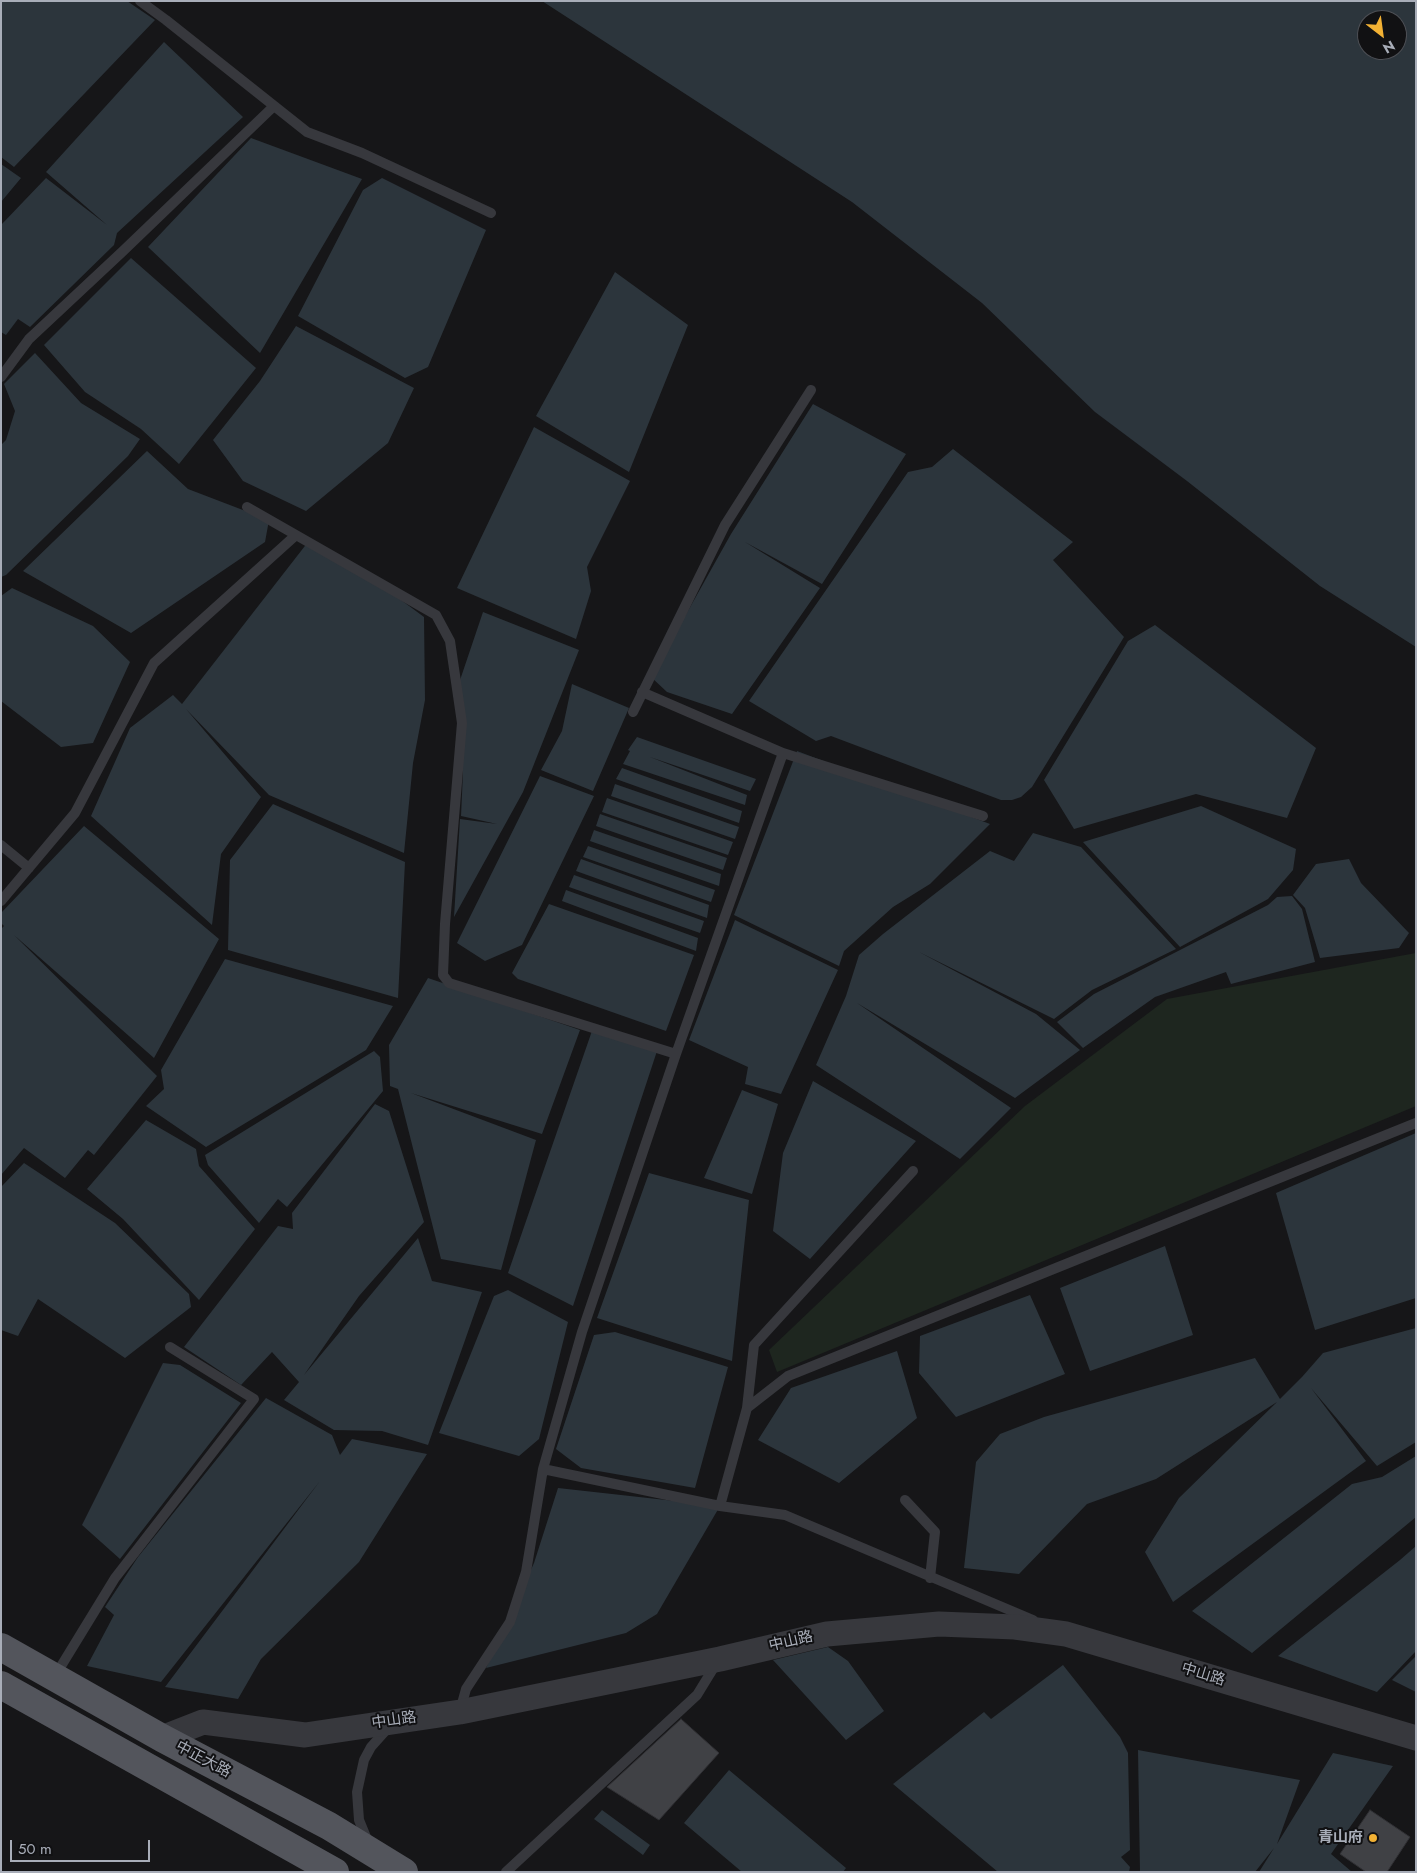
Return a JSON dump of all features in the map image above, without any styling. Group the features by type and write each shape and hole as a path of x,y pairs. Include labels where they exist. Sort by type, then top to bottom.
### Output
{"main road":[{"name":"中正大路","path":"1,1647 162,1738 329,1826 404,1872"},
{"path":"1,1685 335,1872"}],"street":[{"name":"中山路","path":"162,1738 203,1722 305,1735 460,1712 827,1634 939,1624 1015,1627 1066,1634 1416,1738"}],"lane":[{"path":"140,1 307,132 362,153 491,213"},
{"path":"1,377 28,339 274,106"},
{"path":"633,712 724,525 811,390"},
{"path":"247,507 436,615 450,641 462,723 445,924 443,975 449,983 676,1054"},
{"path":"1,901 75,813 154,663 296,535"},
{"path":"642,692 783,753 983,816"},
{"path":"460,1712 466,1689 510,1622 526,1572 543,1469 582,1332 676,1054 783,753"},
{"path":"1,845 29,868"},
{"path":"747,1408 788,1376 1416,1123"},
{"path":"720,1506 747,1408 754,1345 913,1172"},
{"path":"54,1677 115,1578 254,1400 170,1347"},
{"path":"543,1469 720,1506 784,1515 1066,1634"},
{"path":"905,1500 934,1532 930,1578"},
{"path":"506,1872 697,1695 720,1658"},
{"path":"377,1855 366,1838 359,1820 357,1792 364,1760 371,1747 394,1721"}],"shaded area":[{"path":"1,1 127,1 155,20 14,167 1,157"},
{"path":"542,1 1416,1 1416,647 1320,586 1187,481 1095,412 982,303 852,202"},
{"path":"164,42 243,117 117,233 114,245 30,327 18,319 6,335 1,332 1,225 46,178 107,225 46,172"},
{"path":"251,138 362,179 260,353 148,247"},
{"path":"1,164 21,178 1,202"},
{"path":"382,178 486,230 428,367 405,378 298,316 363,190"},
{"path":"131,258 256,368 179,464 141,429 85,392 44,345"},
{"path":"615,272 688,325 629,472 536,416"},
{"path":"296,326 414,388 388,443 306,511 243,481 213,440 260,381"},
{"path":"35,353 81,403 140,439 128,456 6,575 1,577 1,445 6,440 15,411 4,384"},
{"path":"813,404 906,454 822,584 745,542 820,588 732,714 667,692 651,677 731,534"},
{"path":"534,427 630,481 587,567 591,591 576,639 457,588"},
{"path":"953,449 1073,542 1053,560 1124,637 1032,787 1021,797 1012,800 1001,800 831,736 816,741 749,701 908,472 932,467"},
{"path":"147,451 188,489 269,520 265,542 131,633 23,571"},
{"path":"308,542 366,574 424,617 425,700 413,763 404,853 269,795 186,709 261,797 221,854 212,925 91,816 130,728 173,695 182,704"},
{"path":"12,588 93,626 130,662 93,743 61,747 1,701 1,596"},
{"path":"483,612 579,650 523,792 454,917 460,819 497,824 461,816 463,772 457,689"},
{"path":"1155,625 1316,748 1287,818 1196,794 1074,829 1044,780 1128,641"},
{"path":"572,684 629,708 593,791 541,770 562,731"},
{"path":"637,737 756,779 750,791 650,757 747,795 745,805 623,764 630,751 628,750"},
{"path":"797,751 990,824 930,884 893,907 844,951 839,966 734,915"},
{"path":"622,768 742,811 739,823 616,779"},
{"path":"540,776 594,796 522,945 485,961 457,943"},
{"path":"615,784 739,827 735,839 611,796"},
{"path":"607,798 733,842 728,855 602,812"},
{"path":"273,804 405,862 398,998 228,950 230,860"},
{"path":"1201,806 1296,849 1293,870 1268,899 1180,947 1083,842"},
{"path":"600,814 727,858 723,870 596,826"},
{"path":"84,826 219,939 154,1058 14,935 157,1076 94,1155 88,1150 65,1178 24,1148 1,1175 1,929 4,926 1,923 1,913"},
{"path":"594,830 721,874 719,886 590,841"},
{"path":"1033,833 1081,847 1176,949 1092,990 1054,1019 919,952 1036,1014 1080,1050 1015,1098 857,1003 1011,1108 960,1159 816,1065 846,996 859,955 883,934 990,851 1014,861"},
{"path":"588,846 715,890 711,902 583,857"},
{"path":"581,859 709,905 707,918 576,871"},
{"path":"1349,859 1361,883 1409,933 1399,948 1320,958 1305,908 1293,895 1316,864"},
{"path":"574,875 704,921 700,933 569,887"},
{"path":"566,890 698,938 696,951 562,901"},
{"path":"1292,896 1302,909 1315,962 1231,984 1226,972 1155,997 1083,1048 1057,1022 1094,994 1268,905 1277,897"},
{"path":"549,904 694,955 666,1031 518,979 512,973"},
{"path":"735,920 838,970 781,1094 745,1084 748,1067 689,1040"},
{"path":"1416,953 1416,1106 777,1372 769,1350 1025,1106 1167,999"},
{"path":"225,959 393,1006 366,1050 206,1147 146,1106 164,1089 161,1070"},
{"path":"428,978 580,1030 542,1134 411,1093 536,1140 501,1270 441,1259 398,1089 390,1086 389,1045"},
{"path":"593,1028 658,1048 573,1306 508,1273"},
{"path":"374,1051 380,1057 383,1091 287,1207 278,1199 259,1223 208,1165 205,1155"},
{"path":"813,1081 916,1141 810,1259 773,1231 783,1153"},
{"path":"742,1090 778,1104 752,1194 704,1178"},
{"path":"375,1104 389,1111 424,1222 359,1296 304,1375 418,1238 432,1281 482,1292 428,1445 382,1431 334,1430 284,1400 299,1382 272,1352 241,1385 184,1347 278,1226 293,1229 292,1213"},
{"path":"146,1120 196,1149 199,1166 255,1229 199,1300 123,1219 87,1189"},
{"path":"1416,1133 1416,1298 1315,1330 1276,1193"},
{"path":"24,1163 115,1223 189,1294 191,1307 125,1358 38,1299 18,1336 1,1330 1,1187"},
{"path":"649,1173 749,1200 732,1361 597,1318"},
{"path":"1165,1246 1193,1335 1090,1371 1060,1288"},
{"path":"508,1290 568,1322 539,1439 519,1456 439,1433 494,1296"},
{"path":"1030,1295 1065,1374 956,1417 919,1373 920,1336"},
{"path":"1416,1328 1416,1442 1377,1466 1311,1388 1366,1461 1173,1602 1145,1552 1179,1498 1277,1402 1156,1479 1087,1504 1019,1574 964,1568 976,1462 1000,1434 1044,1417 1255,1358 1280,1399 1323,1353"},
{"path":"615,1332 728,1367 695,1488 581,1468 556,1449 594,1335"},
{"path":"897,1351 917,1418 839,1483 758,1440 791,1388"},
{"path":"163,1363 180,1365 241,1403 120,1559 82,1525"},
{"path":"266,1398 332,1435 340,1455 352,1439 427,1454 359,1562 261,1659 238,1699 165,1687 320,1481 161,1682 87,1666 114,1615 105,1607 138,1557"},
{"path":"1416,1456 1416,1517 1252,1653 1192,1611 1352,1484 1382,1477"},
{"path":"558,1488 720,1506 657,1614 626,1633 486,1668 534,1563"},
{"path":"1416,1546 1416,1651 1377,1692 1278,1656 1400,1560"},
{"path":"828,1647 848,1661 884,1711 846,1740 773,1660"},
{"path":"1416,1656 1416,1692 1392,1680"},
{"path":"1063,1665 1120,1737 1128,1753 1130,1850 1121,1857 1130,1867 1129,1872 998,1872 893,1784 984,1712 991,1719"},
{"path":"1138,1750 1300,1780 1277,1844 1333,1753 1393,1766 1331,1854 1352,1872 1259,1872 1274,1848 1255,1872 1140,1872"},
{"path":"729,1770 846,1868 843,1872 742,1872 684,1823"},
{"path":"602,1810 650,1845 643,1855 594,1819"}],"building":[{"path":"681,1719 719,1753 659,1820 607,1787"},
{"path":"1370,1810 1410,1837 1387,1872 1366,1872 1340,1854"}],"place":[{"name":"青山府","path":"1373,1838"}]}
